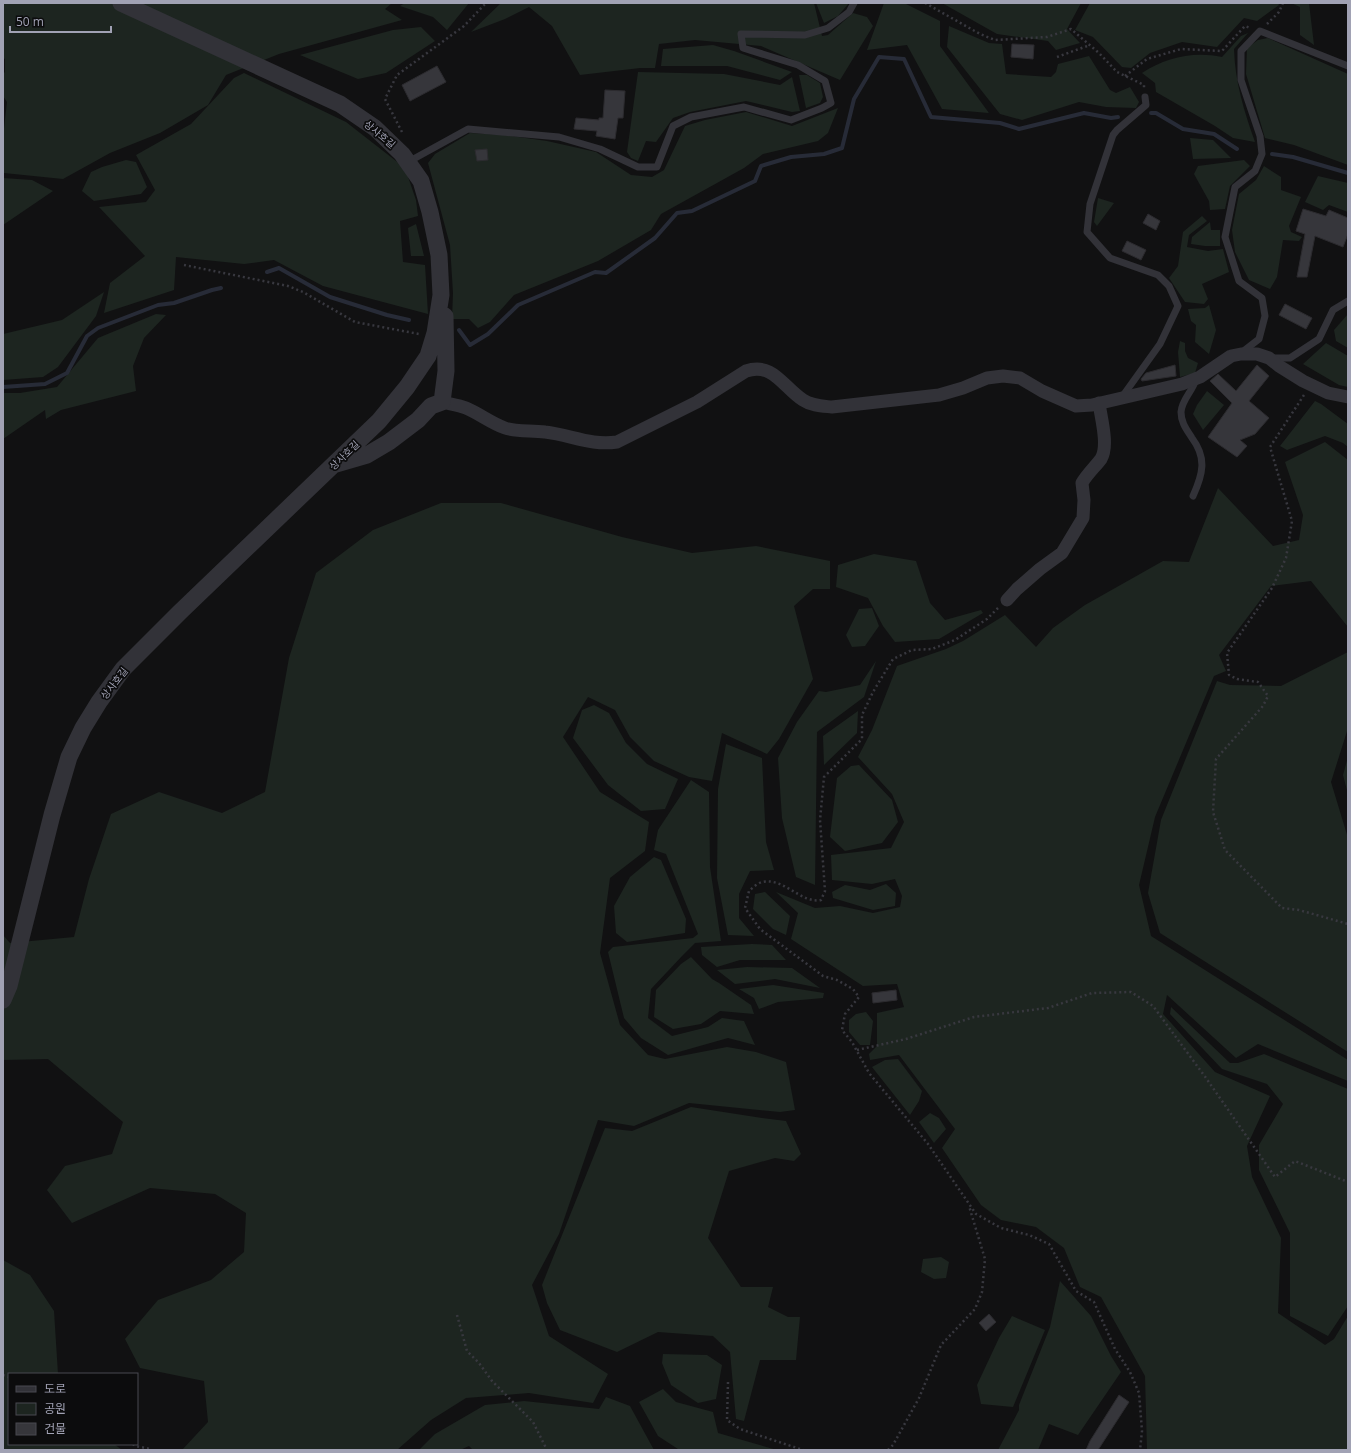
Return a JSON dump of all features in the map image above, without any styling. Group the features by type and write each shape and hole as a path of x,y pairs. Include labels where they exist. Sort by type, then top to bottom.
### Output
{"street":[{"name":"상사호길","path":"3,1000 9,986 52,815 69,757 83,728 99,702 123,669 379,421 407,387 428,356 440,298 439,255 430,212 421,181 412,160 402,154 375,128 340,104 120,3"},
{"path":"440,298 446,318 446,370 442,402"},
{"path":"333,465 367,455 389,442 418,420 431,406 442,402 466,408 491,423 507,428 569,435 593,443 605,444 618,442 697,402 746,371 760,368 772,373 803,400 816,406 832,407 939,395 963,388 988,378 1003,376 1020,378 1042,391 1076,406 1099,404 1182,384 1196,378 1231,356 1241,354 1257,354 1269,358 1310,385 1328,393 1348,397"},
{"path":"1007,600 1040,569 1062,553 1082,518 1084,500 1082,483 1102,457 1104,450 1104,438 1099,404"}],"lane":[{"path":"412,160 468,129 559,137 600,149 638,167 657,166 673,126 691,117 744,107 791,120 831,103 825,81 798,65 743,48 741,34 805,35 828,28 849,12 854,3"},
{"path":"1241,354 1259,338 1265,316 1262,298 1239,281 1224,237 1236,187 1255,171 1262,154 1260,136 1242,80 1241,51 1260,31 1348,66"},
{"path":"1121,399 1160,344 1178,306 1169,286 1158,275 1110,258 1087,232 1090,204 1113,135 1146,105 1145,97"},
{"path":"1269,358 1290,358 1319,339 1332,310 1348,301"},
{"path":"1193,496 1199,482 1202,458 1194,440 1182,422 1181,412 1186,397 1194,385 1196,378"}],"path":[{"path":"412,160 385,99 397,75 464,26 486,3"},
{"path":"925,3 980,34 995,40 1047,37 1071,29 1099,53 1117,72 1144,85 1145,97"},
{"path":"1125,76 1147,59 1181,48 1222,51 1245,26 1260,31 1279,12 1283,3"},
{"path":"1057,57 1090,45"},
{"path":"184,264 288,286 303,292 355,322 433,337"},
{"path":"1310,385 1270,447 1292,521 1286,558 1272,588 1227,653 1229,675 1237,679 1258,682 1268,696 1263,706 1216,759 1213,812 1225,850 1282,908 1299,910 1348,924"},
{"path":"1007,600 987,618 955,640 932,648 912,650 893,659 873,692 862,716 862,739 824,777 820,820 825,891 821,900 814,901 778,883 761,882 749,891 745,908 760,928 822,976 837,980 852,989 859,997 845,1014 842,1030 852,1042 869,1073 928,1144 976,1214 1001,1228 1029,1235 1049,1244 1076,1291 1094,1302 1114,1349 1130,1372 1139,1393 1142,1432 1140,1450"},
{"path":"857,1050 906,1039 974,1017 1048,1008 1092,993 1132,992 1153,1006 1206,1078 1275,1177 1295,1161 1348,1182"},
{"path":"888,1450 893,1445 919,1398 941,1345 975,1309 982,1292 985,1260 968,1203"},
{"path":"457,1315 467,1351 479,1363 492,1381 533,1422 548,1450"},
{"path":"728,1382 727,1420 740,1429 803,1450"},
{"path":"134,1445 151,1449"}],"green space":[{"path":"3,3 392,3 385,9 402,20 279,54 226,75 208,105 160,133 110,153 63,179 4,173 3,171 3,131 7,102 3,96 5,59 3,58"},
{"path":"405,3 469,3 447,30 433,17 400,6"},
{"path":"501,3 814,3 822,36 828,35 853,13 867,17 873,26 840,80 761,46 695,40 659,44 655,68 640,68 580,75 552,26 529,7 505,19 471,32"},
{"path":"816,3 849,3 838,16 824,23"},
{"path":"884,3 904,3 940,21 940,46 989,113 942,109 907,45 867,50"},
{"path":"942,3 1081,3 1067,29 1080,43 1056,50 1048,41 997,34"},
{"path":"1090,3 1278,3 1279,5 1257,21 1244,18 1217,47 1182,42 1150,53 1131,68 1122,67 1093,37 1075,30"},
{"path":"1291,3 1309,3 1314,45 1300,35 1300,7"},
{"path":"949,26 989,43 1002,44 1006,74 1051,77 1056,72 1058,64 1089,56 1110,90 1116,93 1130,87 1139,102 1136,108 1106,107 1079,102 1022,120 1000,114 947,47"},
{"path":"421,27 435,41 386,73 358,79 300,55 393,30"},
{"path":"1248,33 1234,49 1236,73 1241,96 1255,142 1233,138 1156,92 1155,83 1142,73 1151,67 1170,59 1180,57 1191,55 1212,55 1222,57 1241,36"},
{"path":"1268,38 1348,74 1348,165 1294,145 1265,138 1246,74 1247,48 1258,40"},
{"path":"713,45 792,72 780,80 727,66 661,66 663,49"},
{"path":"638,72 724,74 780,85 792,77 800,111 792,112 746,101 690,112 673,118 656,142 646,141 638,161 631,158 627,152"},
{"path":"244,73 346,122 405,168 416,200 418,216 400,221 403,262 425,265 428,314 323,286 274,260 244,264 176,257 174,290 104,313 110,283 145,256 99,207 146,202 155,190 136,155 191,124 234,78"},
{"path":"799,75 807,75 820,83 823,97 820,103 806,108"},
{"path":"838,108 828,133 818,141 763,154 744,168 661,214 651,230 598,261 514,295 490,322 478,328 469,319 452,319 453,293 450,245 428,163 435,154 470,133 504,135 547,141 596,152 631,175 652,177 664,170 685,126 705,120 746,112 792,126"},
{"path":"1190,138 1213,140 1231,158 1193,159"},
{"path":"126,160 136,162 147,187 141,194 94,201 82,191 91,172"},
{"path":"1244,160 1250,166 1230,186 1225,209 1210,210 1209,201 1194,174 1198,166"},
{"path":"1264,166 1281,177 1281,190 1301,197 1289,226 1291,232 1302,237 1299,241 1283,240 1277,277 1270,289 1249,280 1235,252 1232,230 1239,194 1256,180"},
{"path":"1318,176 1348,183 1348,212 1329,205 1323,210 1305,202"},
{"path":"3,178 32,180 53,191 3,225"},
{"path":"1098,198 1114,203 1097,226 1094,222"},
{"path":"1202,216 1207,221 1189,235 1187,247 1208,251 1223,249 1229,272 1202,284 1208,299 1204,304 1185,302 1169,278 1178,266 1183,232"},
{"path":"1210,222 1211,230 1220,230 1220,246 1191,244 1192,237"},
{"path":"416,224 424,256 411,256 408,228"},
{"path":"104,292 96,316 58,367 43,377 3,380 3,334 62,320"},
{"path":"1209,305 1216,330 1209,354 1195,342 1196,325 1191,321 1188,309 1205,308"},
{"path":"156,314 166,315 144,338 133,366 136,391 61,410 46,419 45,410 3,439 3,393 20,393 57,387 98,338"},
{"path":"1348,314 1348,348 1336,341 1334,330"},
{"path":"1180,341 1185,343 1185,351 1188,358 1198,363 1195,373 1180,377 1178,352"},
{"path":"1326,343 1348,356 1348,387 1339,385 1303,364"},
{"path":"1207,391 1224,405 1203,430 1193,414 1197,405"},
{"path":"1315,401 1348,424 1348,447 1343,443 1325,436 1287,450 1280,446"},
{"path":"1325,442 1348,460 1348,627 1311,581 1271,586 1219,655 1226,671 1214,676 1155,817 1139,885 1151,936 1348,1060 1348,1081 1258,1044 1236,1058 1167,995 1163,1014 1215,1072 1270,1096 1247,1146 1252,1177 1281,1238 1278,1313 1325,1345 1334,1339 1348,1316 1348,1450 1147,1450 1145,1376 1101,1297 1080,1287 1064,1248 1036,1227 1001,1220 981,1205 942,1148 955,1129 899,1055 870,1060 869,1054 877,1046 877,1013 904,1007 897,984 863,986 791,939 798,913 776,892 815,908 840,906 873,913 900,907 902,896 895,879 872,884 832,880 831,855 891,848 904,822 892,794 858,757 872,730 897,666 946,649 963,641 1005,615 1036,647 1053,628 1085,605 1163,561 1189,562 1218,488 1273,546 1299,540 1303,515 1285,462"},
{"path":"441,503 501,503 622,537 692,553 756,546 830,561 830,589 813,589 794,606 813,679 779,739 767,754 722,733 712,781 689,777 654,761 630,737 615,710 588,697 563,737 600,792 649,822 645,851 610,878 600,953 620,1025 648,1055 665,1059 727,1047 756,1052 786,1062 795,1110 780,1112 689,1103 634,1126 598,1120 559,1234 532,1285 549,1336 608,1374 593,1403 529,1393 466,1398 431,1420 397,1450 182,1450 208,1422 204,1381 140,1368 125,1339 158,1300 211,1280 244,1252 246,1213 215,1194 150,1188 72,1223 47,1190 65,1166 112,1154 123,1122 48,1059 3,1060 3,935 10,943 74,937 89,879 111,814 159,792 222,813 265,792 289,658 316,573 373,530"},
{"path":"874,554 916,561 930,603 945,620 981,610 983,613 939,639 895,642 883,626 868,598 836,587 838,565"},
{"path":"872,608 879,626 865,646 852,647 846,635 859,609"},
{"path":"1348,652 1348,728 1331,782 1348,838 1348,1052 1160,933 1148,893 1161,820 1217,681 1230,685 1281,686"},
{"path":"876,661 864,697 817,732 815,885 796,877 782,818 778,758 797,722 819,691 826,692 860,685"},
{"path":"594,705 609,713 626,743 647,764 678,779 665,809 641,811 608,785 573,738 582,710"},
{"path":"858,711 857,733 824,765 823,736"},
{"path":"726,744 762,758 766,842 774,870 750,871 739,894 739,918 754,936 728,935 717,878 718,789"},
{"path":"1348,757 1348,794 1343,775"},
{"path":"859,765 892,800 898,822 882,843 845,851 830,837 837,778 851,766"},
{"path":"691,780 709,792 710,867 721,941 695,943 683,955 651,989 648,1018 672,1036 708,1027 722,1018 744,1021 755,1045 728,1038 668,1055 641,1038 624,1018 608,952 613,947 693,938 698,934 666,854 654,850 658,830"},
{"path":"654,857 661,860 686,919 685,933 627,942 616,933 614,906 630,877"},
{"path":"886,884 896,893 895,906 873,910 833,898 832,892 845,885 870,890"},
{"path":"765,892 790,916 786,935 773,929 753,909 755,894"},
{"path":"752,944 772,945 786,960 740,960 717,967 702,955 701,947"},
{"path":"691,957 712,979 751,1005 754,1014 720,1011 701,1024 673,1029 654,1017 656,990 681,964"},
{"path":"747,967 792,968 820,988 775,979 735,984 717,970"},
{"path":"773,985 824,993 823,998 778,1002 759,1009 754,998 739,989"},
{"path":"1171,1007 1230,1063 1238,1063 1264,1054 1348,1089 1348,1306 1328,1336 1290,1316 1290,1233 1259,1170 1259,1145 1283,1104 1267,1084 1222,1069 1170,1014"},
{"path":"866,1012 873,1021 870,1045 860,1045 849,1032 849,1020 856,1014"},
{"path":"898,1059 922,1091 919,1101 910,1115 872,1067 885,1060"},
{"path":"691,1107 786,1121 801,1154 794,1161 775,1158 729,1171 708,1238 741,1287 773,1287 768,1307 788,1317 800,1317 796,1360 760,1360 744,1421 736,1419 730,1352 713,1336 658,1332 617,1352 560,1330 547,1303 542,1285 605,1128 632,1131"},
{"path":"930,1113 939,1118 946,1129 934,1143 919,1122"},
{"path":"941,1257 949,1262 946,1278 934,1279 921,1272 923,1259"},
{"path":"3,1260 30,1275 54,1311 58,1373 8,1373 8,1445 115,1445 122,1450 3,1450"},
{"path":"1060,1281 1091,1316 1111,1356 1121,1372 1078,1435 1049,1424 1038,1450 998,1450 1019,1410 1019,1405 1050,1327"},
{"path":"1012,1316 1045,1330 1013,1407 981,1404 977,1385 999,1338"},
{"path":"663,1354 707,1355 722,1365 716,1399 698,1403 671,1385 662,1363"},
{"path":"663,1389 676,1402 713,1412 718,1433 777,1450 678,1449 658,1436 639,1402"},
{"path":"606,1397 630,1406 654,1450 473,1450 469,1446 460,1450 419,1450 435,1434 485,1405 524,1401 599,1409"}],"building":[{"path":"1012,44 1034,45 1033,59 1011,57"},
{"path":"437,66 446,82 410,101 402,85"},
{"path":"605,90 625,91 623,118 618,118 615,139 596,136 597,131 574,129 576,118 599,120 599,118 603,118"},
{"path":"487,149 488,160 477,161 475,150"},
{"path":"1303,209 1326,216 1329,210 1348,218 1348,234 1343,247 1315,236 1307,277 1297,277 1305,234 1296,231"},
{"path":"1148,214 1160,221 1156,230 1143,223"},
{"path":"1127,241 1146,250 1141,260 1122,251"},
{"path":"1285,304 1312,318 1306,329 1279,315"},
{"path":"1175,365 1176,376 1142,381 1141,379 1146,373"},
{"path":"1257,365 1269,376 1249,401 1269,418 1255,434 1240,440 1247,446 1237,457 1208,437 1232,403 1210,381 1218,374 1236,391"},
{"path":"896,990 897,1000 873,1003 872,993"},
{"path":"989,1314 996,1322 986,1331 979,1323"},
{"path":"1119,1395 1129,1402 1098,1450 1086,1450 1090,1441"}],"waterway":[{"path":"459,330 470,345 488,334 518,305 595,272 606,273 655,238 677,213 692,211 755,181 761,166 791,157 824,154 842,148 854,99 879,57 904,59 931,117 1000,123 1019,129 1084,113 1111,118 1118,117"},
{"path":"1151,113 1156,113 1183,129 1214,134 1237,149"},
{"path":"1272,154 1293,157 1348,173"},
{"path":"267,272 279,268 330,297 387,315 409,320"},
{"path":"3,387 45,384 67,373 87,336 98,328 158,305 174,303 221,288"}]}
